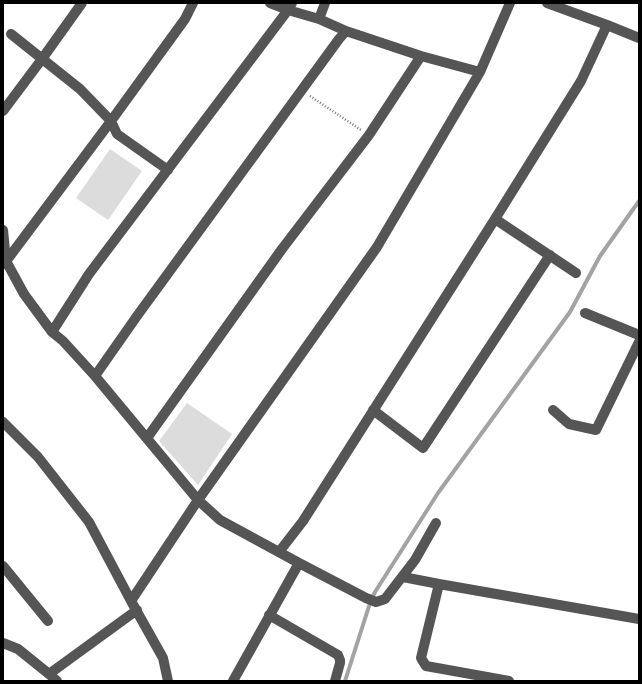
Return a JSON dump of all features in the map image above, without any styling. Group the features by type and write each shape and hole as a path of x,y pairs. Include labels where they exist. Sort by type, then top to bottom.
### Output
{"street":[{"path":"3,111 82,3"},
{"path":"5,263 185,19 193,3"},
{"path":"270,3 290,7 346,31 421,56 480,72"},
{"path":"319,19 325,3"},
{"path":"131,601 198,500 377,247 480,72 510,3"},
{"path":"547,3 639,38"},
{"path":"52,332 89,274 290,7"},
{"path":"279,552 302,522 581,81 607,25"},
{"path":"95,376 137,316 346,31"},
{"path":"11,34 80,89 111,121 117,134 168,170"},
{"path":"147,438 282,249 369,135 421,56"},
{"path":"495,219 576,273"},
{"path":"3,230 5,263 24,294 52,332 63,341 95,376 198,500 220,520 299,563 376,602 385,599 403,576 415,560 436,523"},
{"path":"373,410 423,448 550,256"},
{"path":"585,313 639,335"},
{"path":"553,410 569,424 596,430 639,342"},
{"path":"5,429 38,457 89,522 163,658 168,681"},
{"path":"233,681 299,563"},
{"path":"3,566 48,621"},
{"path":"403,576 439,584 639,620"},
{"path":"439,584 421,658 426,666 509,681"},
{"path":"49,674 137,610"},
{"path":"269,616 338,655 340,663 335,681"},
{"path":"3,644 18,649 57,681"}],"path":[{"path":"302,90 369,135"}],"shaded area":[{"path":"110,149 142,171 108,220 76,198"},
{"path":"187,403 232,434 198,485 159,441"}],"waterway":[{"path":"345,681 371,600 375,592 438,493 570,312 600,256 639,201"}]}
